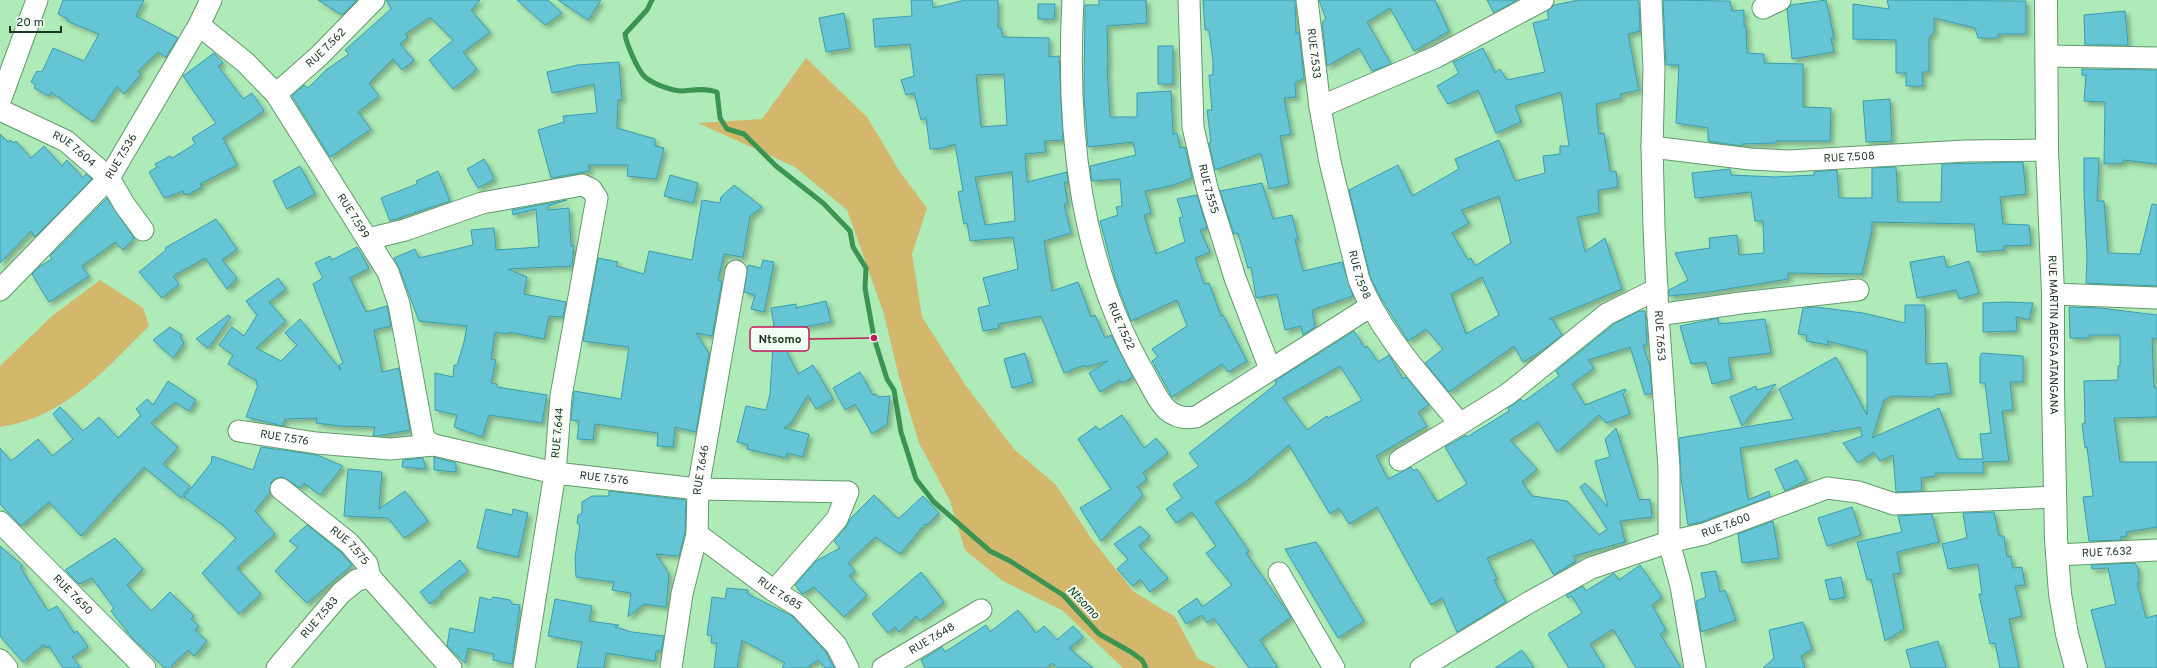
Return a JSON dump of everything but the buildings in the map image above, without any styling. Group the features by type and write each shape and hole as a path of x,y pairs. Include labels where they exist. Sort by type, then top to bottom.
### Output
{"main road":[{"name":"RUE MARTIN ABEGA ATANGANA","path":"2046,0 2048,56 2047,150 2053,294 2052,392 2057,556 2060,594 2067,634 2076,668"}],"street":[{"path":"0,101 38,0"},
{"name":"RUE 7.536","path":"0,290 109,178 199,25 211,0"},
{"name":"RUE 7.562","path":"276,94 319,56 374,0"},
{"name":"RUE 7.522","path":"1073,0 1071,37 1072,91 1075,142 1084,212 1103,281 1131,349 1165,408 1174,416 1183,419 1196,417 1371,306"},
{"name":"RUE 7.555","path":"1189,0 1193,127 1207,188 1235,278 1270,369"},
{"name":"RUE 7.533","path":"1307,0 1320,107"},
{"path":"1320,107 1436,57 1543,0"},
{"name":"RUE 7.653","path":"1651,0 1654,69 1652,147 1658,315 1669,468 1668,542 1681,586 1695,668"},
{"name":"RUE 7.599","path":"199,25 246,63 276,94 388,272 399,304 423,434 426,441 434,445"},
{"path":"2048,56 2157,58"},
{"name":"RUE 7.598","path":"1320,107 1330,162 1359,280 1371,306 1386,331 1460,424"},
{"name":"RUE 7.604","path":"0,110 66,141 109,178 124,204 144,230"},
{"name":"RUE 7.508","path":"1652,147 1750,159 1789,161 1964,151 2047,150"},
{"name":"RUE 7.644","path":"368,239 405,230 482,203 525,195 582,185 591,189 597,198 561,396 555,473 524,668"},
{"name":"RUE 7.646","path":"670,668 682,594 697,534 698,489 736,271"},
{"path":"1400,460 1508,394 1607,314 1657,289"},
{"path":"1658,315 1741,303 1858,290"},
{"path":"2053,294 2157,298"},
{"name":"RUE 7.576","path":"239,431 316,443 390,449 434,445 555,473 698,489 848,492 837,518 774,591"},
{"name":"RUE 7.600","path":"1421,668 1528,603 1591,568 1668,542 1704,534 1827,488 1858,492 1894,504 2055,497"},
{"name":"RUE 7.575","path":"281,489 349,543 367,564 370,577 451,668"},
{"name":"RUE 7.650","path":"0,522 144,668"},
{"name":"RUE 7.685","path":"697,534 774,591 800,607 836,645 848,668"},
{"name":"RUE 7.632","path":"2057,556 2157,550"},
{"path":"1279,573 1334,668"},
{"name":"RUE 7.583","path":"277,668 341,593 357,580 370,577"},
{"name":"RUE 7.648","path":"883,668 981,610"},
{"path":"0,660 7,668"}],"shaded area":[{"path":"806,58 867,117 900,172 927,208 912,254 922,317 966,386 1014,449 1056,485 1091,538 1133,591 1175,617 1198,659 1218,668 1123,668 1062,610 1003,581 965,550 950,501 919,443 899,377 884,314 847,210 795,167 698,123 762,119"},
{"path":"100,280 143,308 149,326 99,375 64,402 45,413 24,422 0,427 0,366 52,316"}],"waterway":[{"name":"Ntsomo","path":"652,0 647,10 625,34 633,57 642,74 653,82 674,90 704,90 717,92 720,118 727,129 744,134 776,166 823,203 850,231 853,247 866,268 865,288 874,338 887,379 894,390 901,432 916,479 934,502 990,551 1010,561 1063,595 1099,634 1131,652 1142,660 1146,668"}],"place":[{"name":"Ntsomo","path":"874,338"}]}
